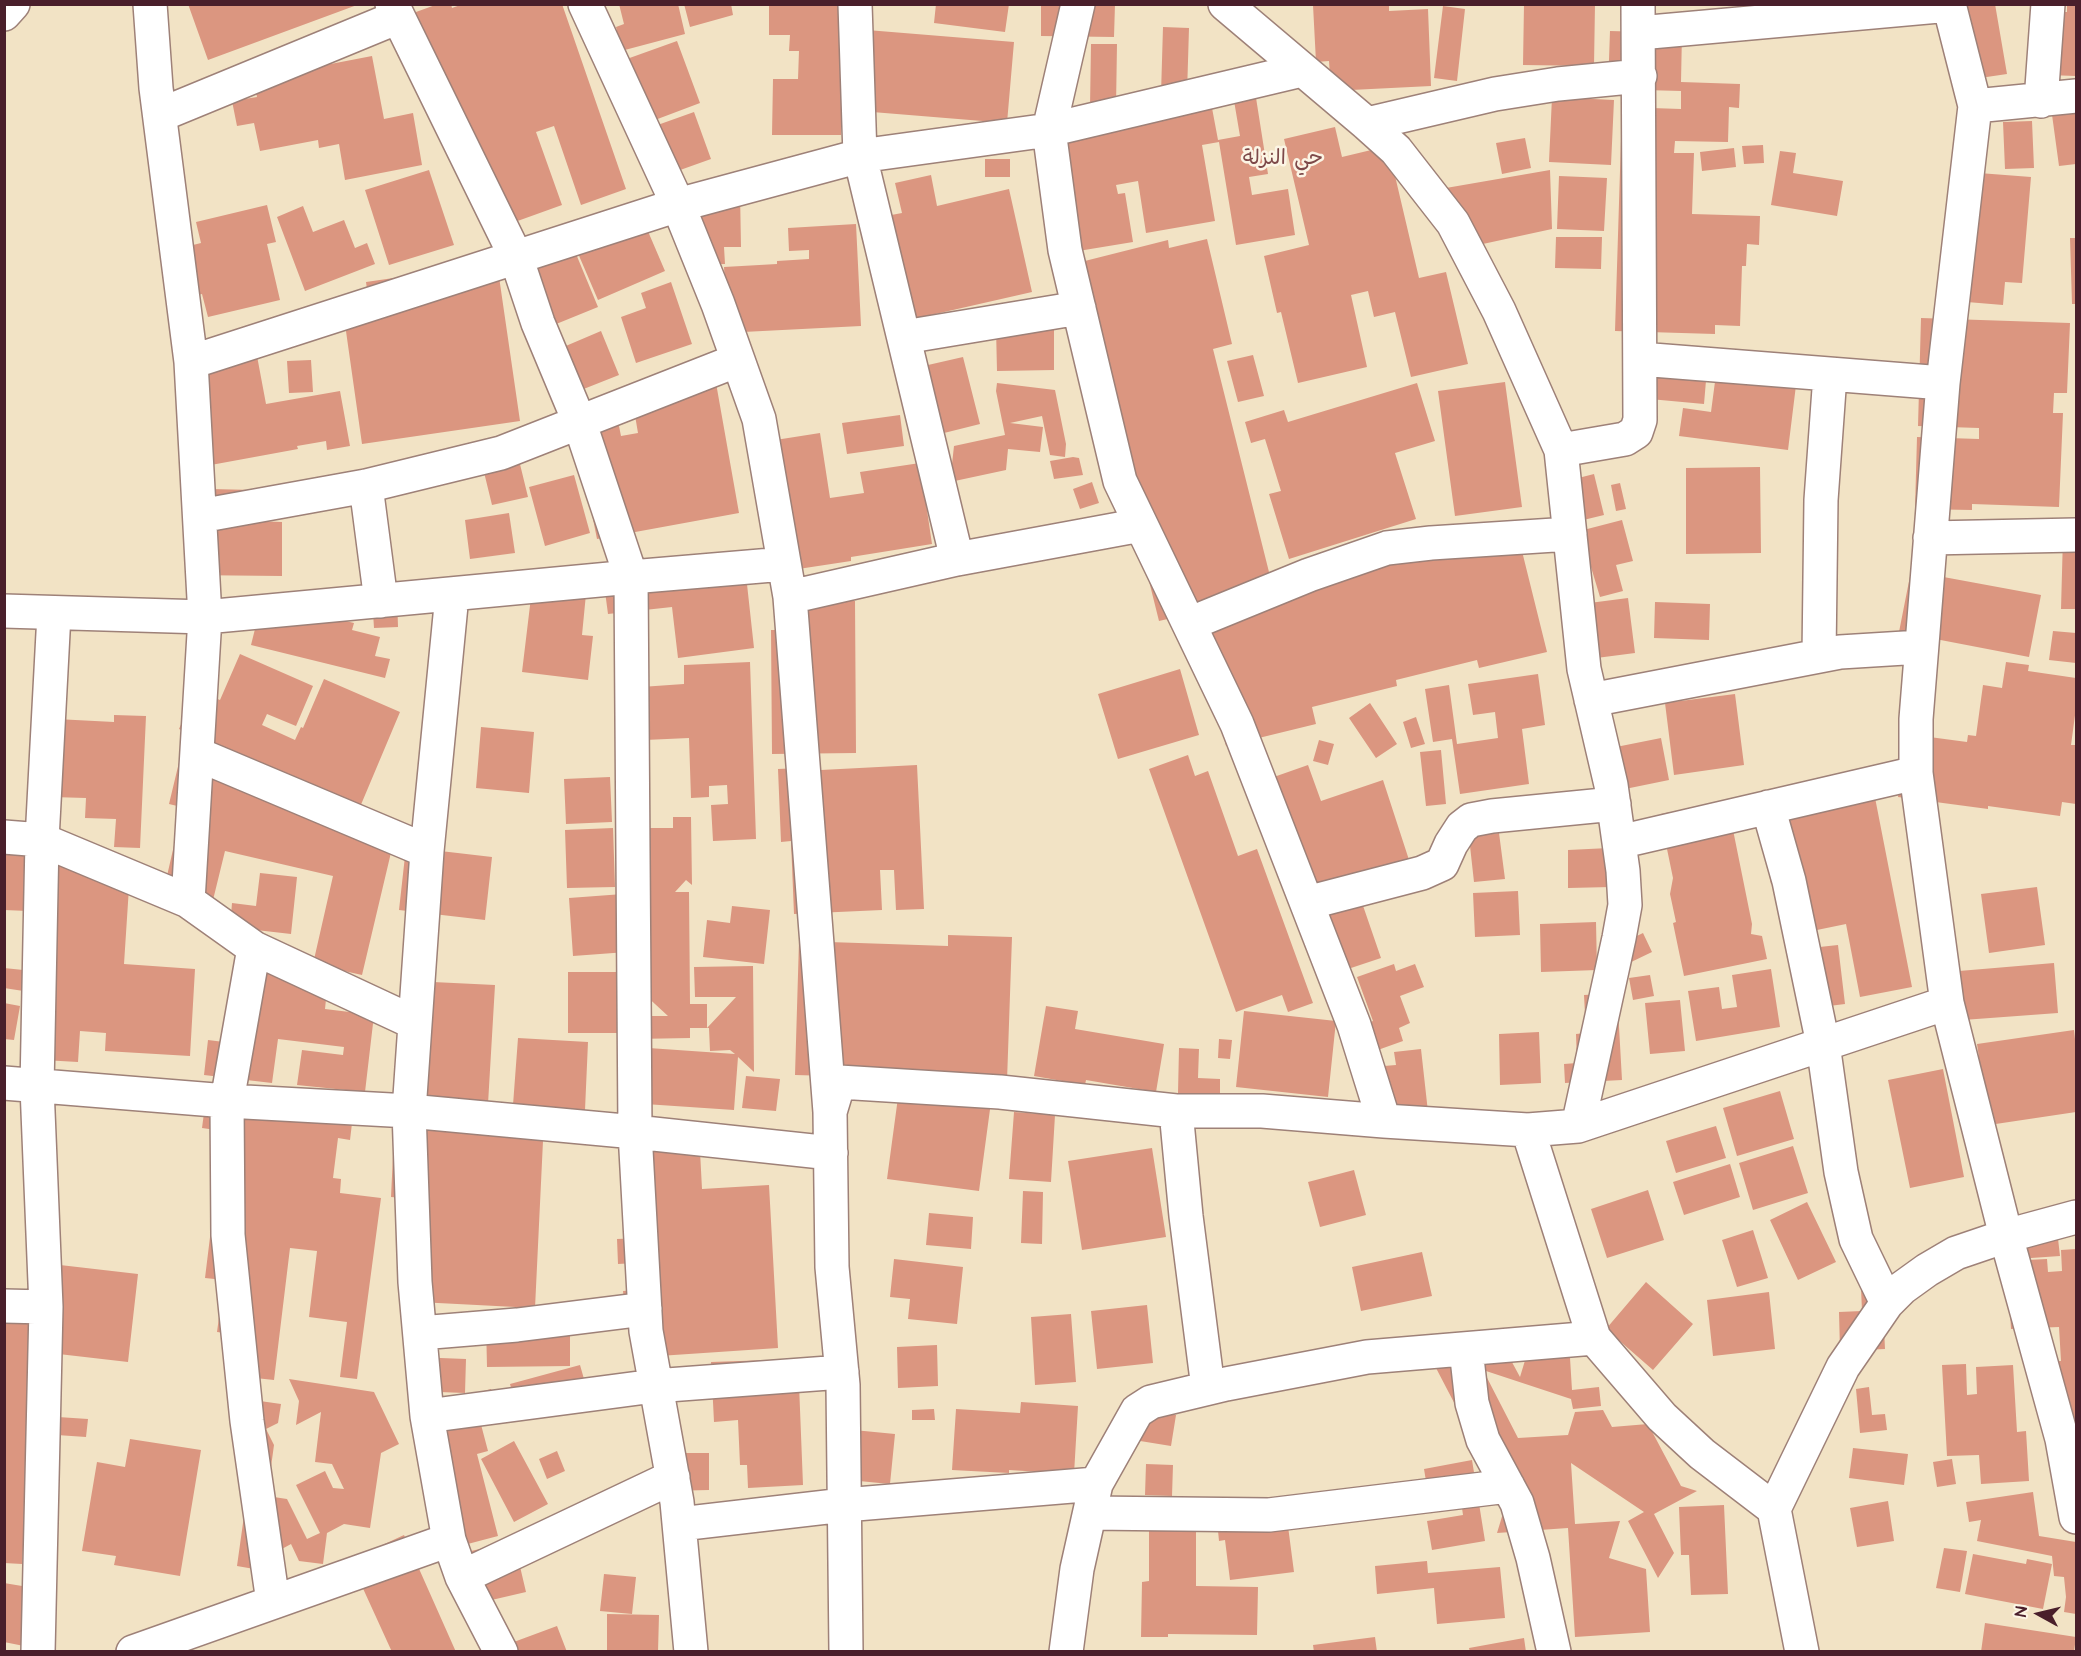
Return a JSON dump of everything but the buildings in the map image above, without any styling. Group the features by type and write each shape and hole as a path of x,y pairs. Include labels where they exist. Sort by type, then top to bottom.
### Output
{"street":[{"path":"4,14 13,4"},
{"path":"150,4 159,115 191,362 206,617 188,901"},
{"path":"585,4 678,205 718,304 759,419 790,597 830,1112 832,1267 842,1372 846,1652"},
{"path":"855,4 860,156 957,559"},
{"path":"1078,4 1049,130 1065,250 1120,481 1238,724 1354,1025 1384,1121"},
{"path":"1225,4 1396,150 1453,223 1499,311 1561,450 1562,478 1584,669 1614,804 1624,905 1619,938 1578,1126"},
{"path":"2041,101 2048,4"},
{"path":"1561,450 1625,439 1636,432 1640,420 1638,19 1950,5 1975,106 1942,384 1916,719 1916,773 1947,1003 2006,1236 2062,1439 2076,1517"},
{"path":"159,115 395,10 516,258 538,322 579,421 631,577 635,1132 646,1331 680,1524 691,1652"},
{"path":"191,362 678,205 860,156 1049,130 1302,70"},
{"path":"1367,124 1495,94 1558,84 1640,76"},
{"path":"1975,106 2076,96"},
{"path":"904,337 1079,308"},
{"path":"1640,359 1942,384"},
{"path":"200,516 366,486 501,453 738,360"},
{"path":"1819,656 1821,500 1830,375"},
{"path":"366,486 381,601"},
{"path":"790,597 957,559 1141,525"},
{"path":"1188,624 1309,575 1387,548 1570,534"},
{"path":"1930,538 2076,535"},
{"path":"4,611 206,617 784,564"},
{"path":"452,595 427,851 408,1111 415,1282 427,1416 449,1540 462,1577 501,1652"},
{"path":"39,1652 46,1307 37,1087 42,840 54,614"},
{"path":"1591,700 1840,652 1921,647"},
{"path":"197,754 427,851"},
{"path":"1619,842 1916,773"},
{"path":"1307,903 1422,873 1442,864 1462,827 1471,820 1614,804"},
{"path":"1768,807 1789,882 1823,1044 1841,1172 1856,1239 1887,1302"},
{"path":"4,837 42,840 188,901 254,948 415,1023"},
{"path":"254,948 227,1101 228,1235 247,1421 273,1602"},
{"path":"830,1112 839,1083 1000,1092 1176,1111 1262,1111 1528,1130 1578,1126 1947,1003"},
{"path":"4,1083 227,1101 408,1111 831,1153"},
{"path":"1176,1111 1186,1216 1208,1388"},
{"path":"1528,1130 1594,1338 1662,1417 1702,1454 1774,1509"},
{"path":"1802,1652 1774,1509 1843,1367 1887,1302 1927,1270 1956,1253 2006,1236 2076,1217"},
{"path":"4,1306 46,1307"},
{"path":"420,1333 517,1325 645,1309"},
{"path":"1066,1652 1077,1569 1093,1498 1137,1411 1152,1402 1208,1388 1366,1357 1594,1338"},
{"path":"1466,1349 1472,1403 1483,1440 1517,1503 1533,1558 1554,1652"},
{"path":"427,1416 654,1386 842,1372"},
{"path":"462,1577 673,1477"},
{"path":"680,1524 844,1505 1093,1498 1269,1515 1508,1486"},
{"path":"133,1652 449,1540"}],"district":[{"name":"حي النزلة","path":"1283,160"}]}
